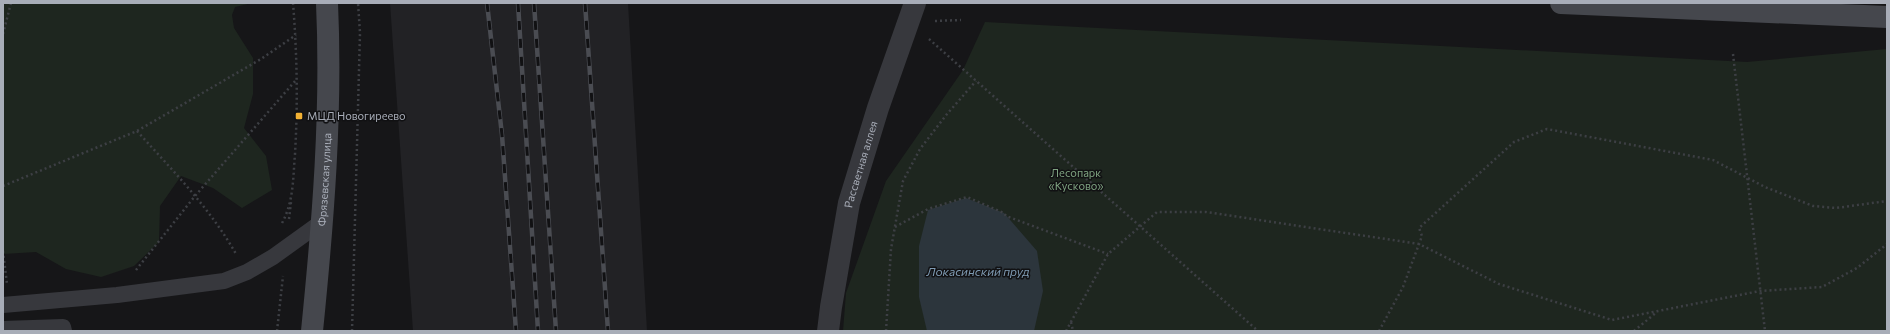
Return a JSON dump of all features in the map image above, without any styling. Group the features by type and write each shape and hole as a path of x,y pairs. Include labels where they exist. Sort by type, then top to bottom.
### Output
{"main road":[{"name":"Фрязевская улица","path":"312,331 323,221 329,117 326,3"},
{"path":"1561,3 1887,17"}],"street":[{"name":"Рассветная аллея","path":"828,331 850,203 878,108 912,12"}],"lane":[{"path":"3,305 117,295 224,281 248,272 273,257 323,221"},
{"path":"3,329 64,327 64,331"}],"path":[{"path":"3,34 11,3"},
{"path":"280,227 287,214 292,193 297,80 296,35 293,3"},
{"path":"352,331 360,33 358,3"},
{"path":"912,12 963,70 1258,331"},
{"path":"3,186 137,131 262,59 296,35"},
{"path":"1733,54 1765,331"},
{"path":"132,275 195,196 297,80"},
{"path":"886,331 891,249 903,181 920,149 947,114 976,81"},
{"path":"1379,331 1403,287 1422,236 1420,228 1514,142 1547,130 1713,160 1747,176 1765,187 1813,206 1836,208 1887,201"},
{"path":"137,131 195,196 224,233 238,257"},
{"path":"895,227 928,209 967,197 1004,213 1006,216 1108,254"},
{"path":"1066,331 1108,254 1157,212 1206,212 1419,244 1499,284 1612,320 1760,291 1822,287 1857,268 1887,244"},
{"path":"3,251 8,287"},
{"path":"1634,331 1658,311"},
{"path":"1071,321 1073,331"}],"shaded area":[{"path":"390,3 628,3 647,331 413,331"}],"green space":[{"path":"3,3 252,3 235,7 232,15 234,28 253,58 253,94 244,128 266,156 272,190 242,208 213,188 181,176 160,206 159,242 134,266 101,277 66,269 36,252 3,254"},
{"name":"Лесопарк «Кусково»","path":"985,22 1747,62 1887,49 1887,331 843,331 846,293 886,181 963,70"}],"water":[{"name":"Локасинский пруд","path":"966,198 1004,213 1037,251 1043,291 1034,331 927,331 919,297 919,246 928,210"}],"railway":[{"path":"487,3 502,135 516,331"},
{"path":"518,3 538,331"},
{"path":"534,3 556,331"},
{"path":"585,3 608,331"}],"place":[{"name":"МЦД Новогиреево","path":"299,116"}]}
